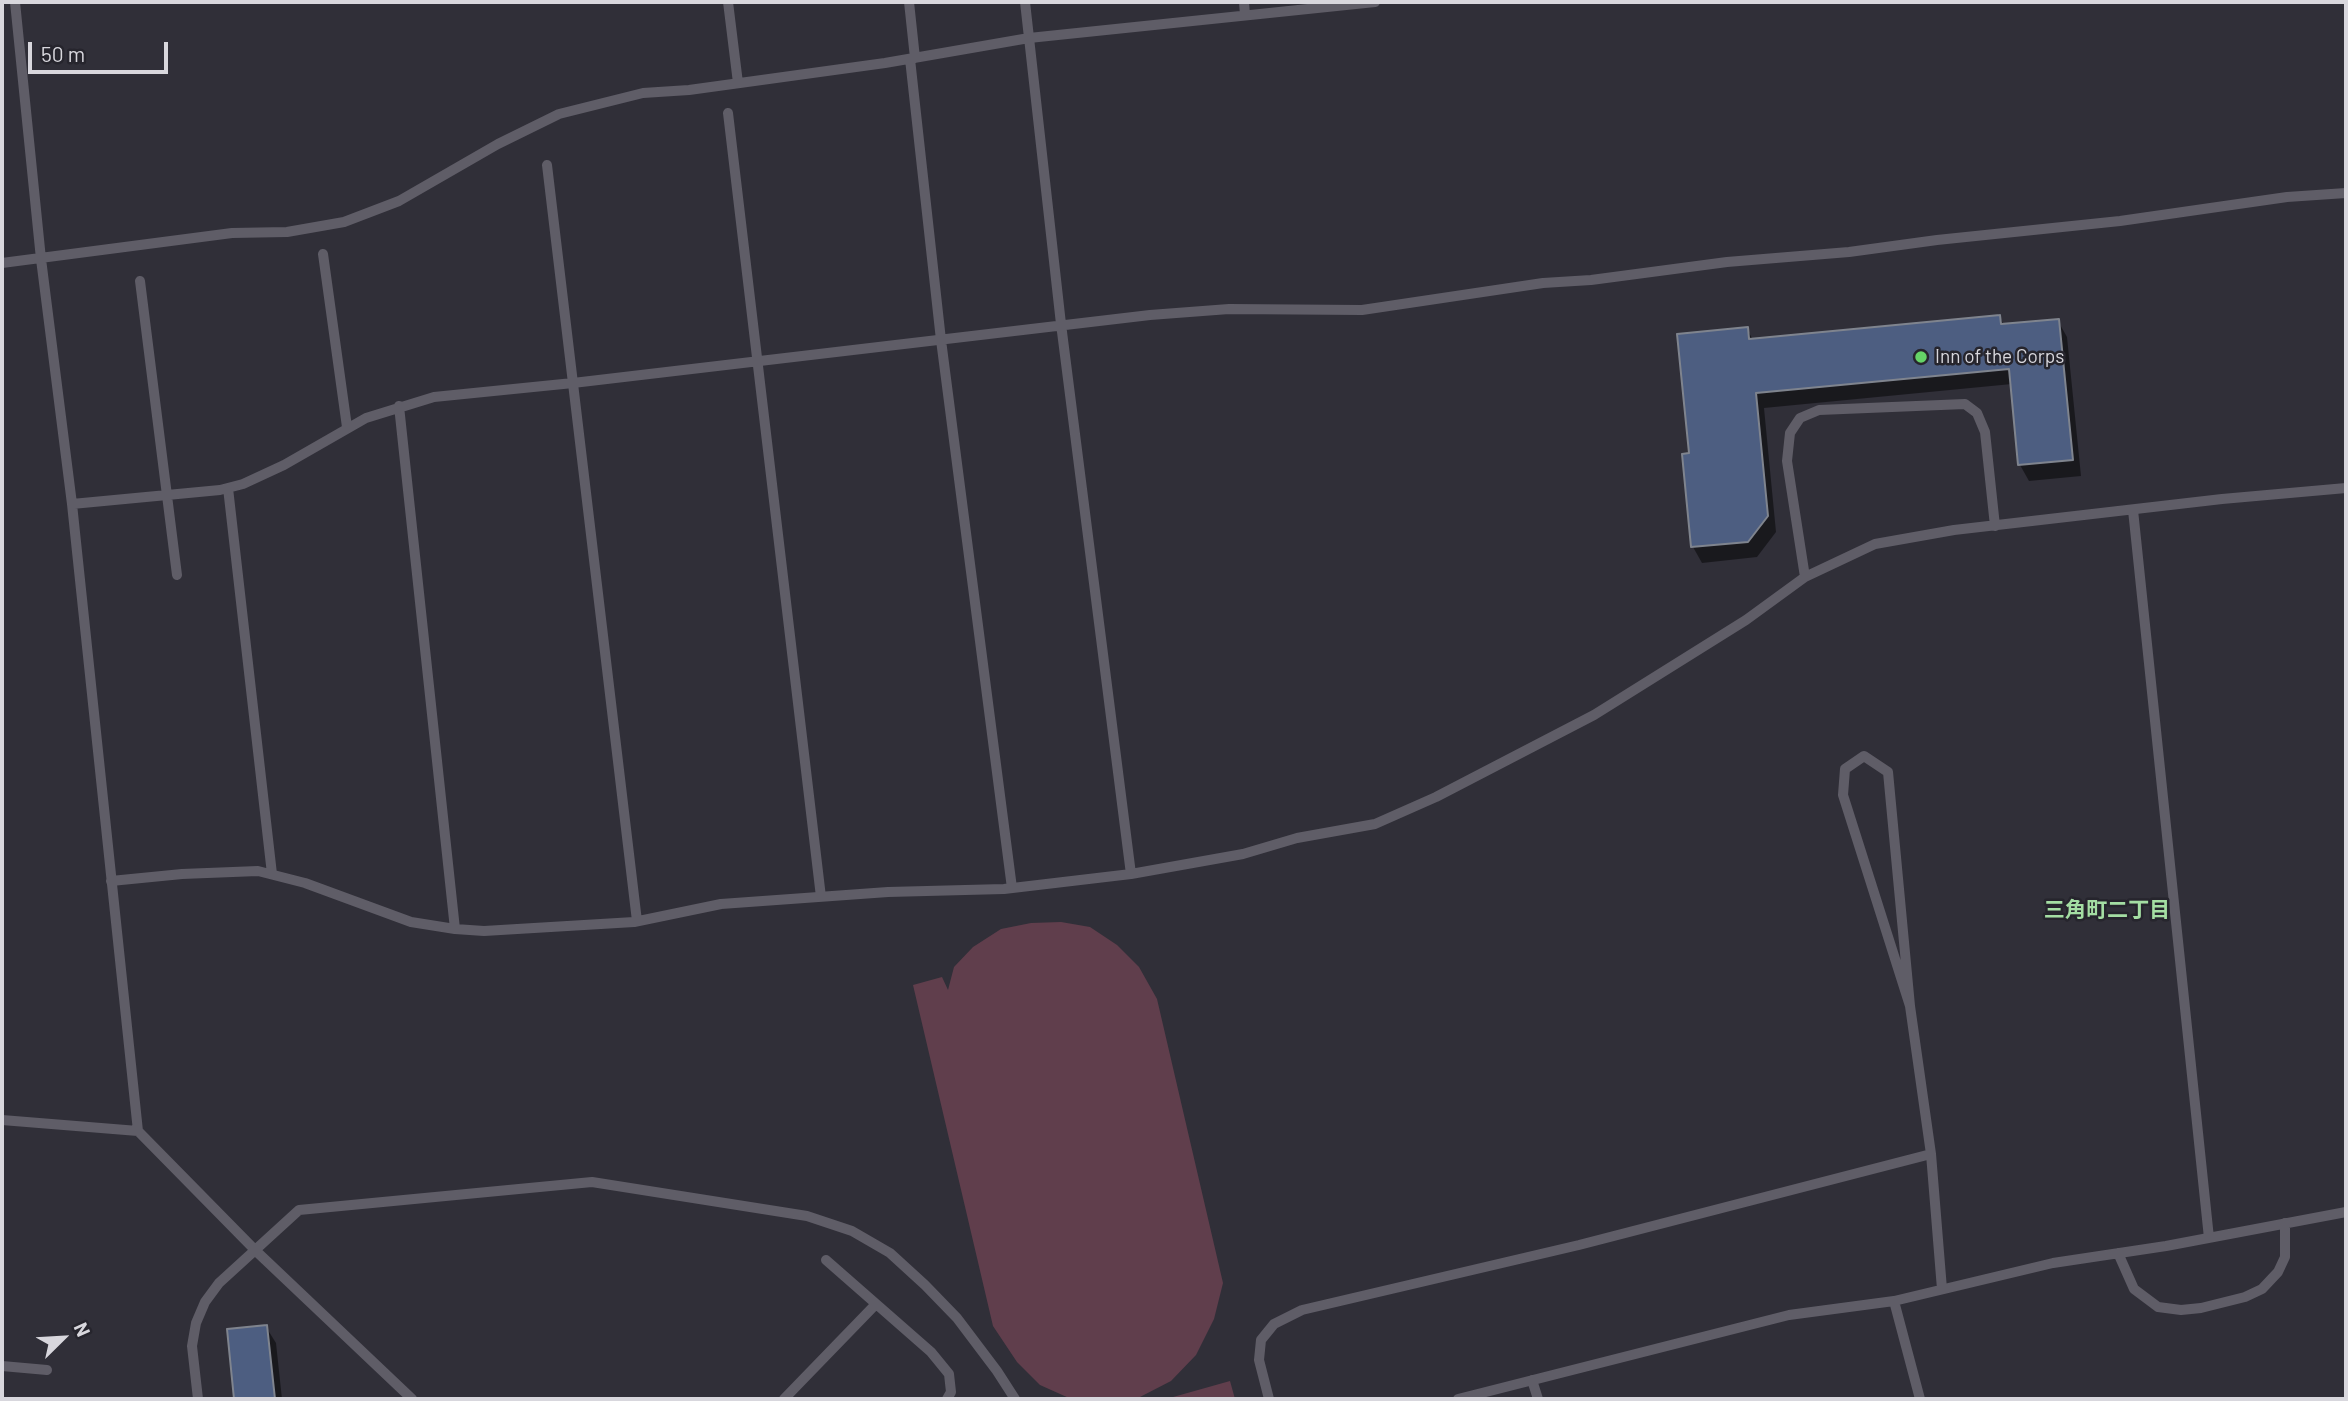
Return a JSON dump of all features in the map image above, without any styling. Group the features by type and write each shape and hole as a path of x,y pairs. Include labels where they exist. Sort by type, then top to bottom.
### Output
{"lane":[{"path":"15,2 41,259 72,504 138,1131 256,1251 412,1399"},
{"path":"728,2 738,83"},
{"path":"909,2 912,59 942,340 1012,888"},
{"path":"1025,2 1061,324 1131,874"},
{"path":"1244,2 1245,15"},
{"path":"2,263 232,233 287,232 344,222 400,201 498,144 559,114 643,93 689,90 912,59 1029,38 1375,2"},
{"path":"729,113 821,897"},
{"path":"547,165 637,921"},
{"path":"72,504 167,496 243,484 284,465 347,427 400,406 434,397 573,383 1061,324 1230,309 1362,310 1727,262 1849,252 2120,221 2287,197 2346,193"},
{"path":"323,254 347,427"},
{"path":"140,281 177,575"},
{"path":"1805,577 1787,461 1790,433 1800,418 1819,410 1965,404 1977,413 1986,432 1995,526"},
{"path":"400,406 455,929"},
{"path":"228,488 272,874"},
{"path":"111,881 258,871 305,883 411,922 484,931 637,921 721,904 888,892 1012,888 1131,874 1376,824 1447,792 1594,715 1746,620 1805,577 1875,544 1954,530 2346,488"},
{"path":"2133,510 2209,1238"},
{"path":"1910,1006 1843,795 1845,769 1864,756 1888,772 1910,1006 1931,1154 1942,1289"},
{"path":"2,1120 138,1131"},
{"path":"1269,1399 1259,1360 1261,1340 1274,1324 1302,1310 1579,1245 1931,1154"},
{"path":"198,1399 192,1346 196,1323 205,1302 219,1283 299,1210 592,1182 807,1216 852,1231 890,1253 957,1318 997,1370 1015,1399"},
{"path":"1458,1399 1789,1315 1894,1301 2053,1263 2209,1238 2346,1212"},
{"path":"2118,1253 2134,1289 2158,1307 2181,1310 2201,1308 2245,1297 2262,1289 2278,1272 2285,1256 2286,1223"},
{"path":"826,1260 931,1352 949,1374 951,1392 947,1399"},
{"path":"1894,1301 1920,1399"},
{"path":"784,1399 876,1304"},
{"path":"2,1366 47,1370"},
{"path":"1532,1380 1538,1399"}],"shaded area":[{"path":"1061,922 1090,927 1117,945 1139,967 1157,999 1223,1283 1214,1319 1196,1355 1171,1381 1138,1398 1069,1398 1040,1385 1017,1362 993,1326 913,985 942,977 948,990 954,967 973,947 1001,929 1031,923"},
{"path":"1230,1381 1235,1399 1166,1399"}],"building":[{"path":"2000,315 2001,324 2059,319 2073,460 2018,465 2009,369 1756,393 1768,516 1748,542 1691,547 1682,454 1689,453 1677,334 1748,327 1749,339"},
{"path":"267,1325 275,1399 234,1399 227,1329"}],"place":[{"name":"Inn of the Corps","path":"1921,357"}],"district":[{"name":"三角町二丁目","path":"2107,910"}]}
